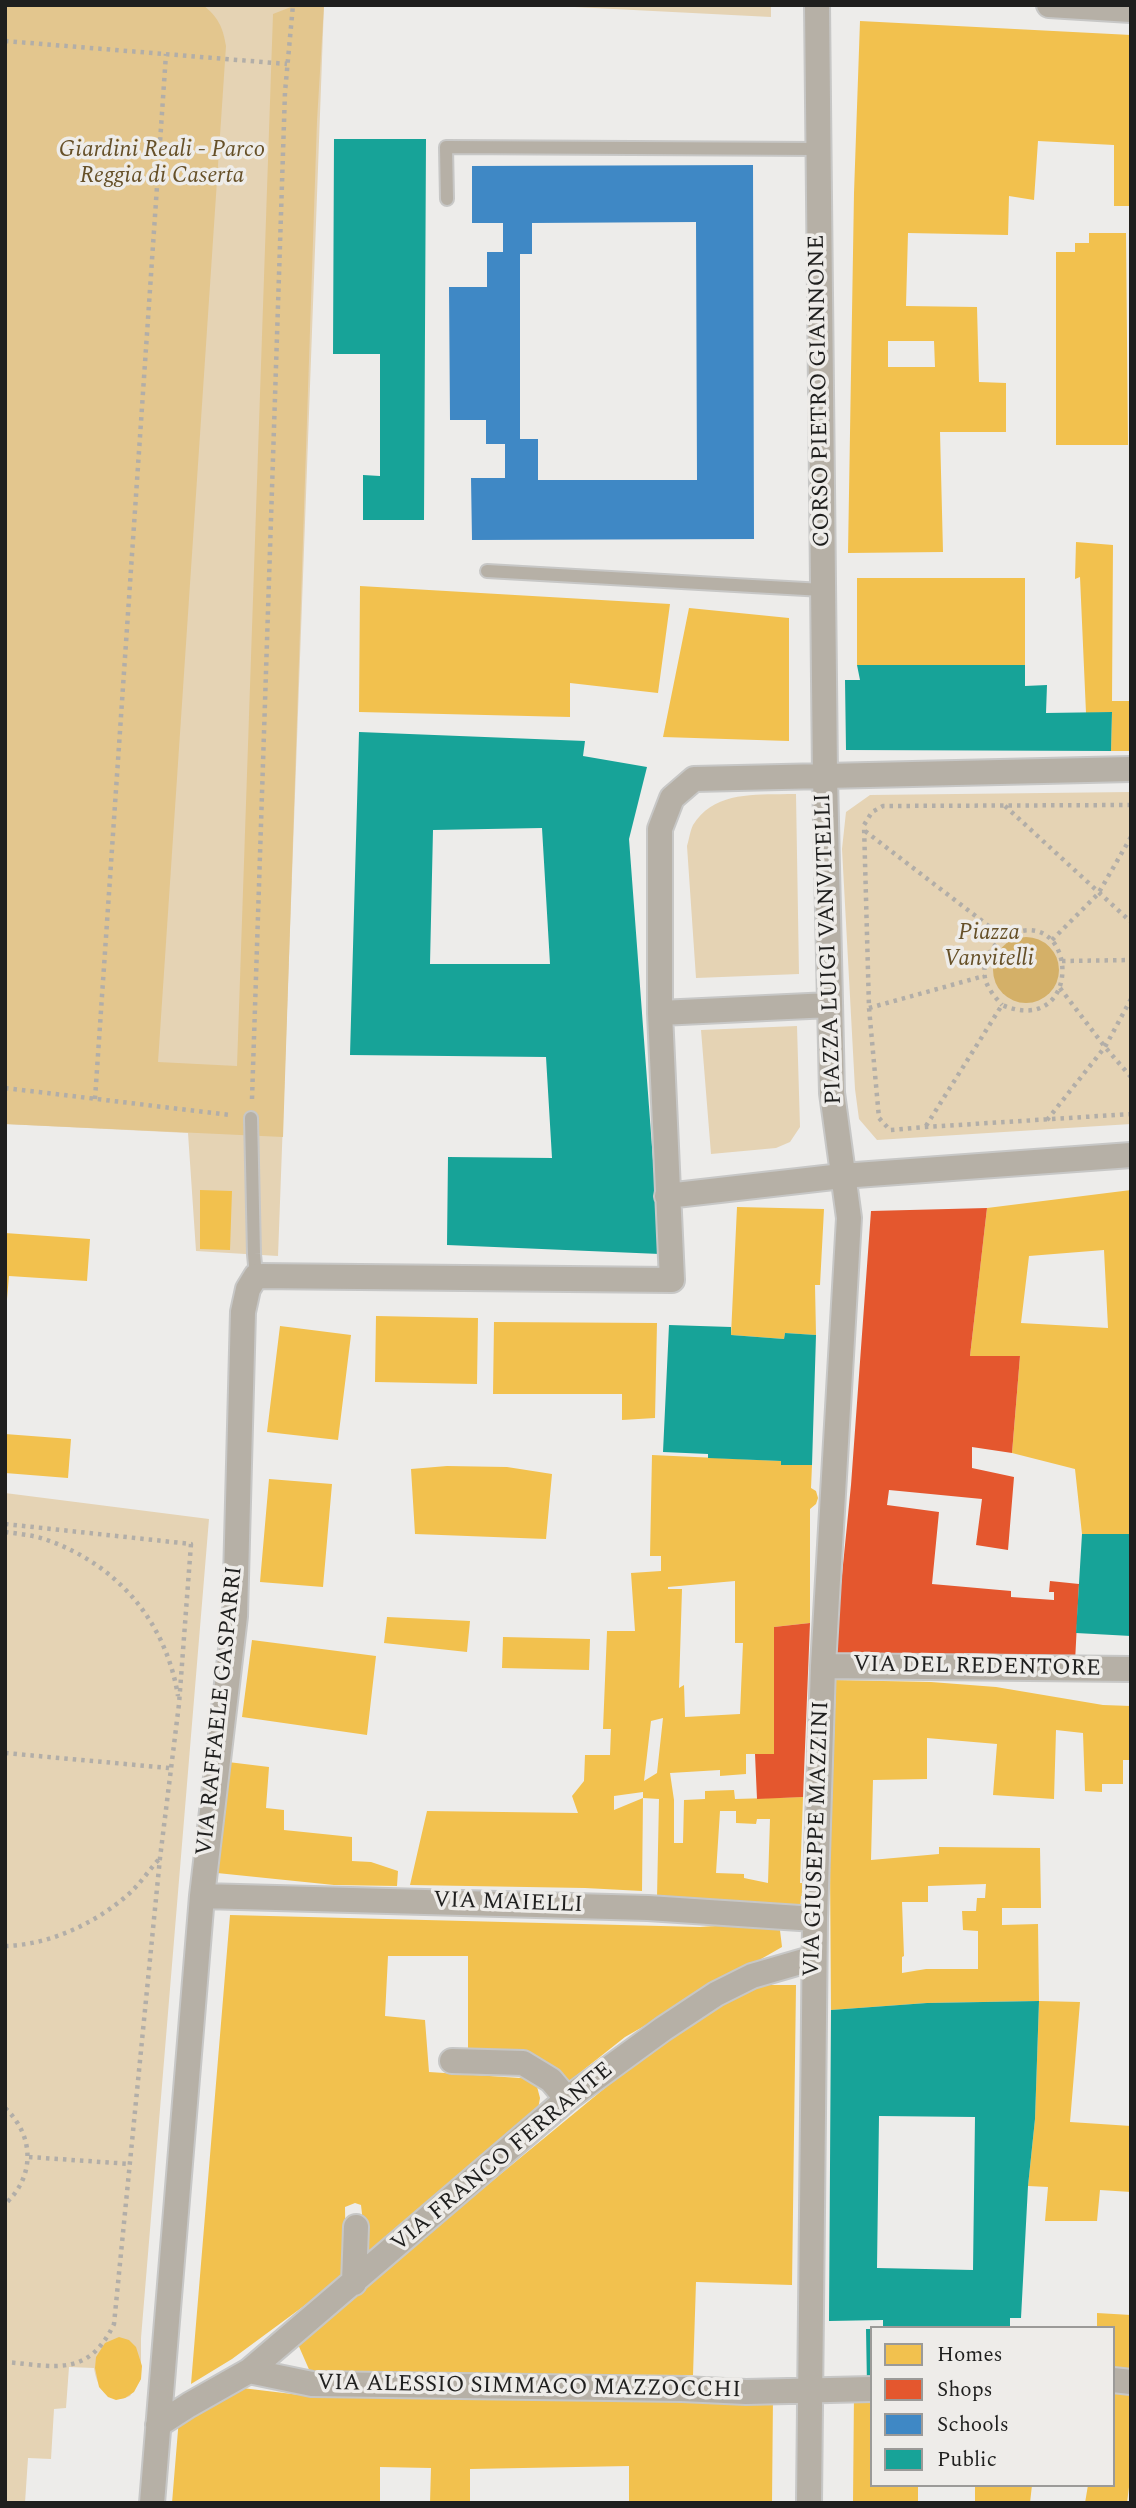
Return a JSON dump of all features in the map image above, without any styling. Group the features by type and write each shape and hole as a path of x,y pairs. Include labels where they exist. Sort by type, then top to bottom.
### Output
{"street":[{"name":"CORSO PIETRO GIANNONE","path":"817,5 825,776"},
{"path":"1049,5 1131,10"},
{"name":"PIAZZA LUIGI VANVITELLI","path":"842,1176 832,1093 825,776 1131,769"},
{"path":"256,1276 672,1280 660,1013 660,829 672,798 694,779 825,776"},
{"path":"660,1013 830,1005"},
{"path":"667,1196 842,1176 1131,1155"},
{"name":"VIA GIUSEPPE MAZZINI","path":"809,2503 814,1958 823,1666 849,1217 842,1176"},
{"name":"VIA RAFFAELE GASPARRI","path":"152,2503 202,1896 235,1616 243,1312 248,1289 256,1276"},
{"name":"VIA DEL REDENTORE","path":"823,1666 1131,1669"},
{"name":"VIA MAIELLI","path":"202,1896 648,1908 815,1919"},
{"name":"VIA FRANCO FERRANTE","path":"158,2425 249,2371 567,2099 663,2029 716,1994 752,1976 814,1958"},
{"path":"452,2061 523,2063 551,2080 567,2099"},
{"path":"354,2283 356,2227"},
{"name":"VIA ALESSIO SIMMACO MAZZOCCHI","path":"249,2371 312,2384 746,2392 863,2389"}],"lane":[{"path":"447,199 446,147 818,149"},
{"path":"487,571 823,590"},
{"path":"251,1118 256,1276"}],"path":[{"path":"5,1088 251,1118 284,105 293,5"},
{"path":"5,41 288,64"},
{"path":"95,1099 166,54"},
{"path":"1004,805 1131,922"},
{"path":"1131,805 883,806 872,813 864,825 870,1008 878,1118 890,1130 1131,1114"},
{"path":"864,831 1003,938"},
{"path":"1052,940 1098,894 1131,837"},
{"path":"1037,930 1052,940 1061,954 1064,971 1060,988 1052,1000 1040,1009 1028,1012 1002,1005 990,990 984,976 987,957 998,940 1016,932 1037,930"},
{"path":"1062,961 1131,960"},
{"path":"870,1008 984,976"},
{"path":"1060,988 1131,1077"},
{"path":"1047,1120 1105,1047 1131,999"},
{"path":"926,1127 1002,1005"},
{"path":"5,1538 6,1524 191,1544 179,1704 169,1768 114,2324 109,2336 91,2356 69,2367 5,2362"},
{"path":"6,1532 45,1539 82,1555 115,1577 142,1606 162,1641 175,1678 179,1704"},
{"path":"5,1753 169,1768"},
{"path":"5,1946 58,1936 97,1917 132,1891 160,1858"},
{"path":"5,2108 15,2117 25,2135 29,2157 26,2176 16,2194 5,2204"},
{"path":"29,2157 130,2164"}],"green space":[{"name":"Giardini Reali - Parco Reggia di Caserta","path":"5,5 324,5 278,1256 196,1251 188,1133 5,1124"},
{"name":"Giardini Reali - Parco Reggia di Caserta","path":"5,5 203,5 216,18 225,39 158,1062 237,1066 273,14 296,5 324,5 317,121 283,1137 5,1124"},
{"path":"535,5 771,5 771,17"},
{"name":"Piazza Vanvitelli","path":"1131,792 1131,1124 877,1140 859,1119 855,1089 842,849 846,812 870,795"},
{"path":"796,794 799,974 696,978 687,846 693,825 702,813 726,800 740,796"},
{"path":"797,1026 800,1127 790,1142 776,1148 711,1154 701,1030"},
{"path":"5,1493 209,1519 141,2338 141,2379 130,2396 116,2399 101,2388 94,2368 69,2367 66,2408 54,2409 51,2459 28,2458 25,2503 5,2503"}],"shaded area":[{"path":"1019,937 1033,937 1045,942 1054,951 1059,970 1057,983 1050,994 1033,1003 1019,1003 1007,998 998,989 993,977 993,963 998,951 1007,942"}],"building: Homes":[{"path":"860,21 1131,35 1131,206 1114,206 1114,145 1038,141 1034,200 1009,196 1008,235 908,233 906,306 977,307 979,382 1006,383 1006,432 940,432 943,552 848,553 854,193","holes":["888,341 934,341 935,367 888,367"]},
{"path":"1089,233 1126,233 1128,445 1056,445 1056,252 1075,252 1075,243 1089,243"},
{"path":"1076,542 1113,545 1112,701 1131,701 1131,751 1111,751 1112,712 1086,713 1080,577 1075,579"},
{"path":"857,578 1025,578 1025,665 857,665"},
{"path":"360,586 670,604 658,693 570,683 570,717 359,712"},
{"path":"689,608 789,618 789,741 663,737"},
{"path":"200,1190 232,1191 230,1250 200,1249"},
{"path":"1131,1190 1131,1534 1082,1534 1075,1469 1012,1453 1020,1356 970,1356 987,1208","holes":["1104,1250 1108,1328 1021,1323 1029,1256"]},
{"path":"737,1207 824,1209 820,1285 815,1285 816,1335 785,1333 784,1339 731,1335"},
{"path":"5,1233 90,1239 87,1281 9,1276 5,1299"},
{"path":"376,1316 478,1318 477,1384 375,1382"},
{"path":"494,1322 657,1323 655,1418 622,1420 622,1394 493,1394"},
{"path":"280,1326 351,1335 338,1440 267,1432"},
{"path":"5,1434 71,1439 68,1478 5,1473"},
{"path":"652,1455 812,1465 811,1488 816,1491 818,1498 810,1509 810,1623 774,1627 774,1754 746,1754 746,1774 720,1776 720,1770 670,1773 674,1800 674,1843 683,1843 684,1800 705,1799 705,1791 734,1790 735,1799 803,1797 800,1883 803,1883 803,1896 800,1912 657,1898 659,1799 643,1798 642,1891 410,1885 427,1811 578,1813 572,1796 584,1781 585,1755 610,1755 611,1729 603,1729 607,1631 635,1631 631,1573 661,1571 661,1556 650,1556","holes":["735,1581 735,1643 743,1643 740,1714 685,1717 684,1685 679,1688 682,1589 668,1587","663,1718 657,1773 644,1781 651,1721","643,1792 643,1798 614,1810 614,1796","720,1811 736,1811 736,1823 756,1824 757,1819 770,1819 768,1883 744,1878 744,1874 716,1873"]},
{"path":"447,1466 507,1467 552,1474 546,1539 415,1534 411,1469"},
{"path":"269,1479 332,1484 323,1587 260,1582"},
{"path":"387,1617 470,1621 467,1652 384,1643"},
{"path":"503,1637 590,1639 589,1670 502,1668"},
{"path":"252,1640 376,1656 367,1735 242,1717"},
{"path":"836,1680 931,1682 996,1687 1103,1705 1131,1706 1131,1760 1123,1760 1123,1784 1102,1784 1102,1792 1085,1791 1083,1733 1056,1730 1054,1799 993,1795 997,1744 927,1738 927,1779 873,1780 871,1860 939,1854 939,1847 1040,1848 1041,1908 1002,1908 1002,1925 1038,1924 1039,2001 927,2003 831,2010 830,1863","holes":["986,1884 985,1898 977,1898 976,1911 962,1911 963,1930 978,1931 978,1969 926,1969 902,1973 902,1902 928,1902 928,1886"]},
{"path":"228,1762 269,1767 266,1808 284,1810 284,1830 352,1837 352,1861 371,1862 398,1871 397,1886 334,1885 217,1873"},
{"path":"230,1915 700,1927 779,1922 782,1947 625,2037 567,2083 536,2056 468,2052 468,1956 388,1956 385,2016 425,2020 429,2072 535,2079 540,2098 536,2120 367,2257 361,2205 355,2203 345,2207 346,2275 232,2359 191,2384"},
{"path":"758,1985 796,1985 792,2285 696,2282 693,2375 311,2374 297,2342 628,2069 702,2016"},
{"path":"1039,2001 1080,2002 1070,2122 1131,2126 1131,2192 1100,2190 1097,2221 1045,2221 1048,2187 1028,2186 1035,2119"},
{"path":"1097,2313 1131,2315 1131,2471 1127,2503 1085,2503 1088,2487 1115,2487 1115,2326 1097,2326"},
{"path":"119,2337 129,2340 136,2347 142,2366 141,2379 134,2392 116,2400 108,2397 99,2387 95,2368 96,2357 105,2343"},
{"path":"242,2388 317,2397 693,2400 773,2396 772,2503 629,2503 629,2466 470,2469 470,2503 430,2503 431,2468 380,2467 380,2503 172,2503 179,2418"},
{"path":"870,2391 870,2487 918,2487 918,2503 853,2503 854,2392"},
{"path":"975,2487 1032,2487 1030,2503 975,2503"}],"building: Shops":[{"path":"987,1208 970,1356 1020,1356 1012,1453 972,1447 972,1468 1014,1477 1008,1550 976,1545 982,1499 889,1490 887,1505 939,1512 932,1584 1011,1591 1011,1597 1054,1600 1054,1592 1049,1592 1050,1581 1079,1584 1075,1662 1000,1662 1000,1654 964,1653 964,1660 834,1655 851,1485 871,1211"},
{"path":"810,1623 803,1797 757,1799 755,1754 774,1754 774,1627"}],"building: Schools":[{"path":"753,165 754,539 472,540 471,478 505,478 505,444 486,444 486,420 450,420 449,287 487,287 487,252 503,252 503,223 472,223 472,166","holes":["696,222 697,480 538,480 538,439 520,439 520,254 532,254 532,223"]}],"building: Public":[{"path":"334,139 426,139 424,520 363,520 363,475 380,476 380,354 333,354"},
{"path":"857,665 1025,665 1025,686 1047,685 1046,713 1112,712 1111,751 846,750 845,680 860,680"},
{"path":"359,732 585,741 583,756 647,767 629,839 660,1254 447,1245 448,1157 552,1158 546,1057 350,1055","holes":["542,828 550,964 430,964 433,830"]},
{"path":"669,1325 731,1327 731,1335 784,1339 785,1333 816,1335 812,1465 781,1465 781,1461 708,1458 708,1454 663,1452"},
{"path":"1082,1534 1131,1534 1131,1636 1076,1633"},
{"path":"1039,2001 1035,2119 1028,2186 1021,2318 1010,2318 1010,2326 883,2326 883,2320 829,2321 831,2010 927,2003","holes":["879,2116 975,2117 973,2270 877,2268"]},
{"path":"866,2329 870,2329 870,2385 867,2385"}]}
